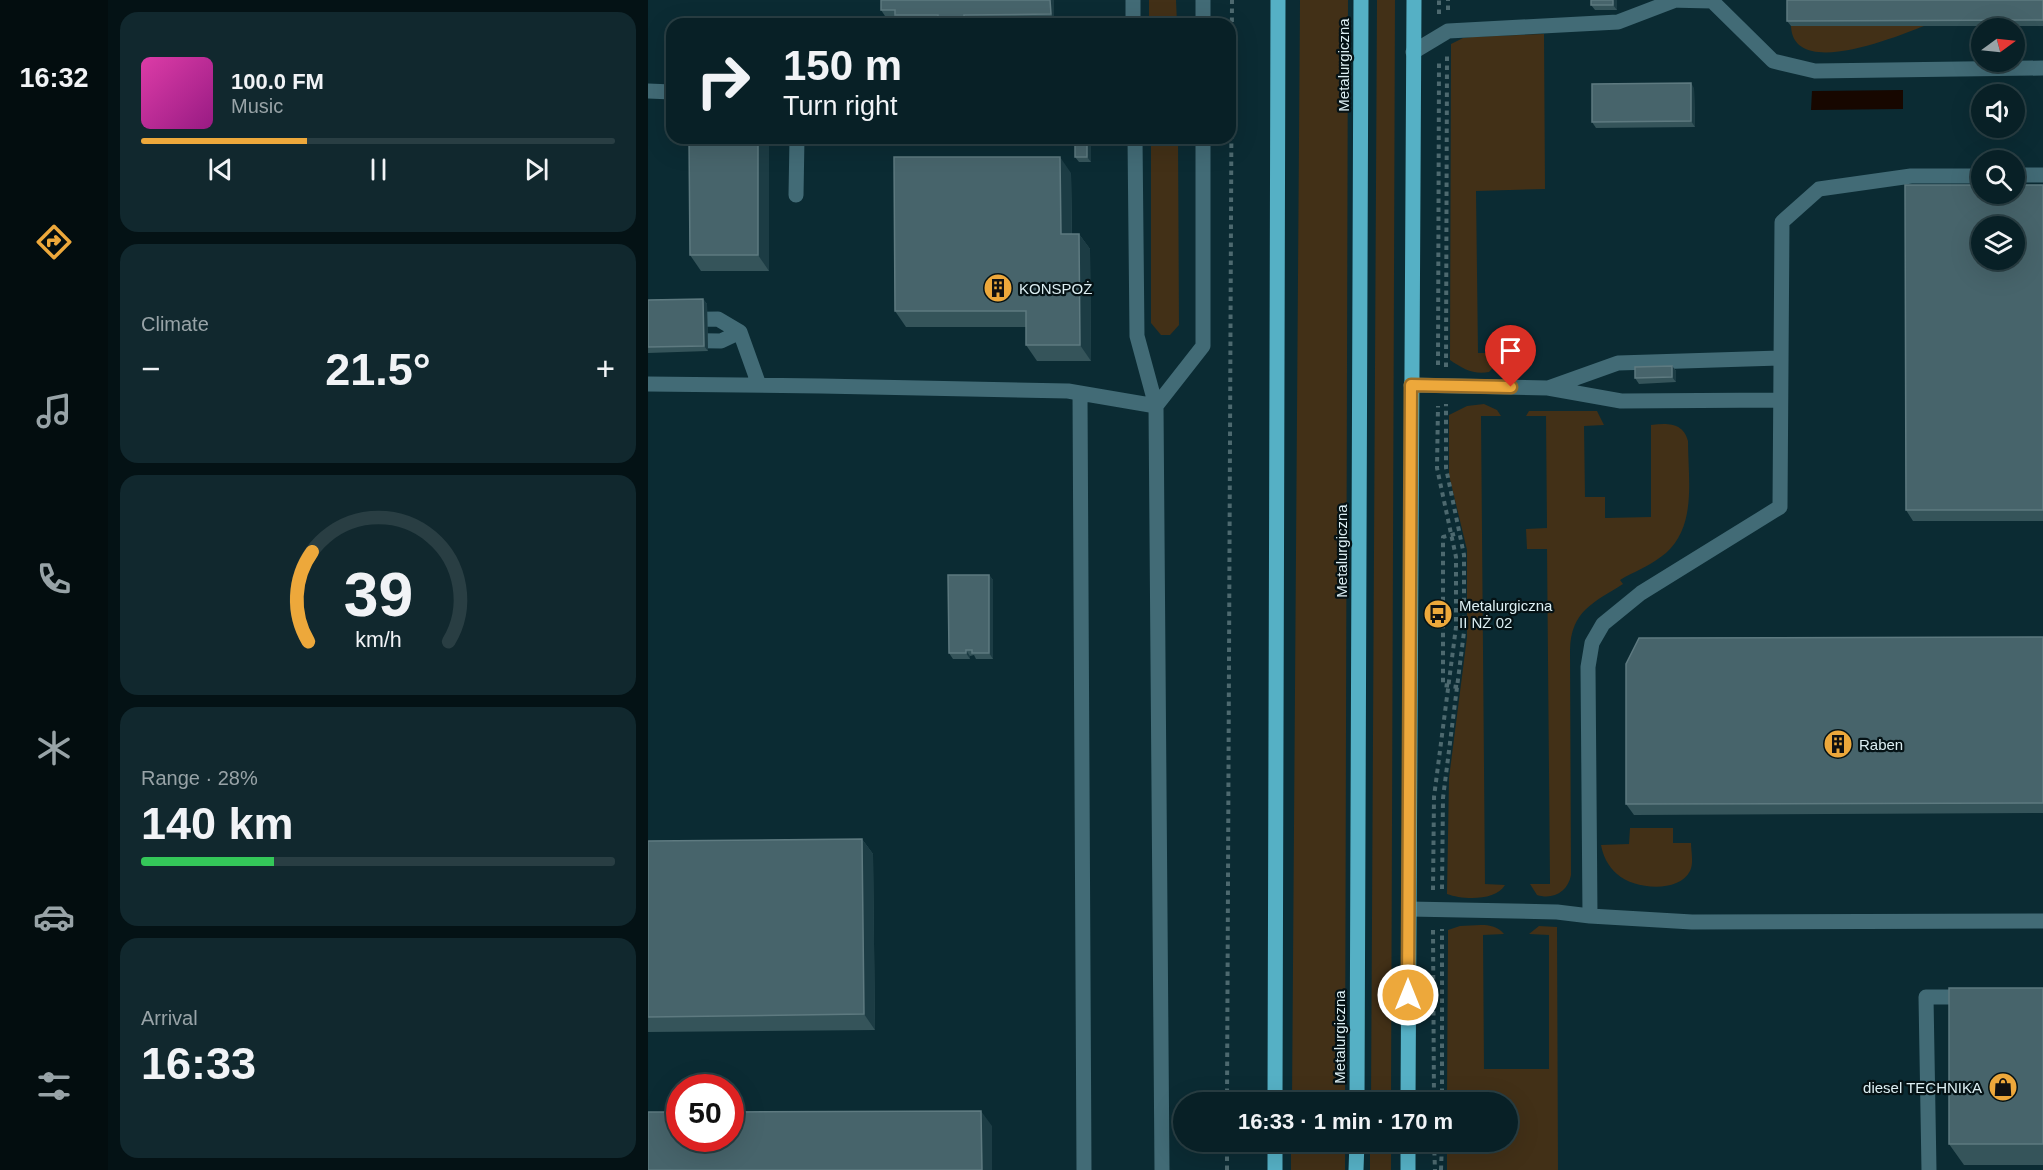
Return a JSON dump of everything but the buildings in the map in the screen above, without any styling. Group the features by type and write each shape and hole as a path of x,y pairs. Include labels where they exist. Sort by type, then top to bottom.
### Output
{"main road":[{"path":"1275,1092 1278,0"},
{"name":"Metalurgiczna","path":"1357,1092 1361,0"},
{"path":"1408,1092 1414,0"},
{"path":"1275,1152 1275,1170"},
{"path":"1356,1170 1357,1152"},
{"path":"1408,1152 1408,1170"}],"street":[{"path":"1133,0 1133,18"},
{"path":"1203,0 1203,18"},
{"path":"1413,52 1443,34 1618,22 1671,0 1712,1 1773,61 1815,71 2043,68"},
{"path":"648,91 666,92"},
{"path":"796,195 797,144"},
{"path":"1135,144 1137,336 1156,406 1162,1170"},
{"path":"1156,406 1203,346 1203,144"},
{"path":"2025,175 2043,175"},
{"path":"1590,916 1588,667 1592,643 1603,624 1641,593 1780,507 1782,222 1819,189 1911,176 1971,176"},
{"path":"648,320 718,318 740,332 759,385"},
{"path":"648,340 721,341 740,332"},
{"path":"1548,388 1618,363 1780,358"},
{"path":"648,384 1068,391 1156,406"},
{"path":"1411,385 1548,388 1621,401 1779,400"},
{"path":"1080,393 1084,1170"},
{"path":"1408,909 1557,912 1692,922 2043,921"},
{"path":"1929,1170 1926,997 1985,997"}],"path":[{"path":"1232,0 1232,18"},
{"path":"1434,1092 1443,798 1464,632 1464,555 1446,468 1442,385 1443,34 1439,0"},
{"path":"1442,1092 1434,797 1456,627 1456,557 1437,468 1442,385 1443,34 1448,0"},
{"path":"1227,1092 1231,144"},
{"path":"1458,687 1443,685 1443,537 1459,533"},
{"path":"1227,1152 1227,1170"},
{"path":"1434,1152 1435,1170"},
{"path":"1442,1152 1442,1170"}],"shaded area":[{"path":"1149,0 1176,0 1177,18 1149,18"},
{"path":"1300,0 1348,0 1345,1092 1292,1092"},
{"path":"1377,0 1395,0 1391,1092 1371,1092"},
{"path":"1791,26 1924,26 1871,45 1827,52 1809,50 1796,42"},
{"path":"1544,34 1545,189 1476,191 1478,353 1501,353 1501,359 1489,372 1473,372 1450,360 1451,44 1463,38 1472,37"},
{"path":"1903,90 1903,109 1811,110 1812,91"},
{"path":"1151,144 1178,144 1179,325 1170,335 1161,335 1151,323"},
{"path":"1484,404 1497,410 1501,416 1481,416 1485,884 1505,885 1494,894 1470,898 1447,894 1449,778 1467,637 1467,550 1449,475 1449,415 1467,406"},
{"path":"1529,411 1597,411 1604,425 1584,426 1585,497 1605,497 1605,518 1651,517 1651,425 1674,425 1682,430 1688,441 1689,501 1683,529 1676,542 1656,560 1620,580 1623,584 1593,603 1579,617 1574,626 1570,650 1571,875 1563,890 1549,896 1537,895 1530,884 1550,884 1547,549 1527,549 1526,529 1547,528 1546,416 1526,416"},
{"path":"1630,828 1673,828 1673,843 1691,843 1690,871 1676,883 1655,887 1633,883 1617,874 1606,861 1601,845 1629,844"},
{"path":"1478,925 1495,927 1504,934 1483,935 1484,1069 1549,1069 1549,935 1529,934 1539,926 1557,927 1558,1170 1447,1170 1447,1152 1518,1152 1518,1092 1447,1092 1448,930 1460,926"},
{"path":"1291,1152 1345,1152 1345,1170 1291,1170"},
{"path":"1370,1152 1391,1152 1391,1170 1370,1170"}],"place":[{"name":"KONSPOŻ","path":"998,288"},
{"name":"Metalurgiczna II NŻ 02","path":"1438,614"},
{"name":"Raben","path":"1838,744"},
{"name":"diesel TECHNIKA","path":"2003,1087"}],"route":[{"path":"1408,995 1411,385 1511,387"}]}
